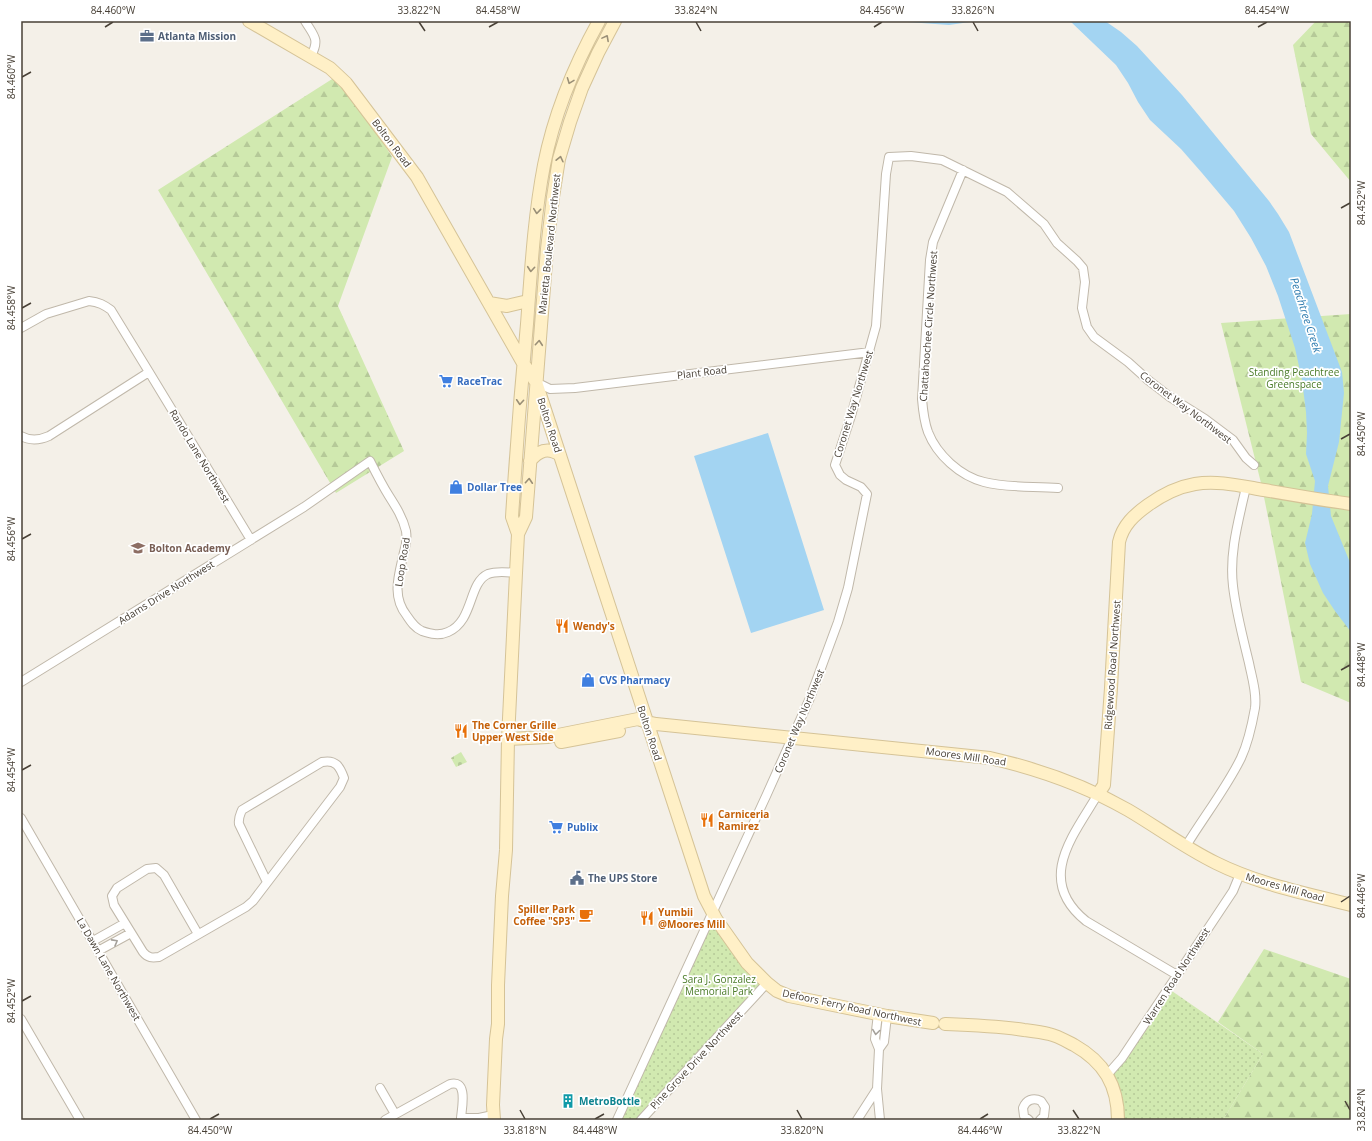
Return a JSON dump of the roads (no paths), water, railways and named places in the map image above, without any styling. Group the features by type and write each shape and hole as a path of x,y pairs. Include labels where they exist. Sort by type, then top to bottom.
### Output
{"street":[{"name":"Bolton Road","path":"249,21 330,68 346,83 414,173 490,303 523,363 536,382 704,896 712,914"},
{"path":"305,21 316,42 316,47 310,56"},
{"name":"Marietta Boulevard Northwest","path":"523,363 537,204 544,164 562,100 576,66 599,21"},
{"name":"Marietta Boulevard Northwest","path":"518,534 526,517 547,249 559,159 582,88 598,53 616,21"},
{"name":"Coronet Way Northwest","path":"617,1120 810,698 838,622 848,588 867,494 861,487 846,480 840,475 835,465 870,352 876,326 886,174 889,157 911,156 942,160 1007,192 1044,224 1057,243 1083,268 1085,282 1082,308 1087,327 1094,337 1128,362 1170,397 1205,419 1233,440 1246,458 1254,465"},
{"name":"Chattahoochee Circle Northwest","path":"963,170 933,242 930,260 922,399 924,416 929,433 936,447 947,459 960,471 974,478 995,484 1058,488"},
{"name":"Rando Lane Northwest","path":"21,328 46,314 90,301 103,304 111,310 251,540"},
{"path":"490,303 507,306 528,301"},
{"name":"Plant Road","path":"536,382 550,389 575,388 870,352"},
{"path":"385,1120 454,1082 462,1089 462,1118 493,1118 502,896 506,850 508,739 518,534 512,517 523,363"},
{"path":"21,436 34,440 49,436 149,372"},
{"path":"530,461 543,451 554,451 560,455"},
{"name":"Adams Drive Northwest","path":"21,682 304,507 369,462"},
{"name":"Loop Road","path":"369,462 404,521 407,534 406,547 398,578 397,590 399,602 404,613 417,629 435,635 446,634 456,629 463,619 481,580 489,574 500,572 516,573"},
{"name":"Ridgewood Road Northwest","path":"1177,975 1086,922 1074,910 1066,897 1061,877 1061,867 1068,845 1104,785 1119,542 1122,532 1129,521 1137,513 1160,497 1178,488 1194,484 1209,483 1246,487 1351,504"},
{"path":"1186,846 1240,759 1246,743 1255,708 1255,690 1237,611 1232,574 1232,558 1236,533 1246,487"},
{"name":"Moores Mill Road","path":"508,739 548,737 638,718 647,722 990,758 1044,772 1098,794 1214,862 1240,874 1265,882 1350,903"},
{"path":"198,934 164,876 156,868 147,869 117,888 112,896 114,905 143,952 146,956 152,958 159,957 246,907 253,901 268,882 340,787 344,778 336,763 329,760 322,762 242,810 239,824 268,882"},
{"name":"La Dawn Lane Northwest","path":"21,818 196,1120"},
{"path":"21,835 28,829"},
{"name":"Warren Road Northwest","path":"1107,1075 1122,1058 1233,891 1240,874"},
{"name":"Defoors Ferry Road Northwest","path":"712,914 739,952 767,983 777,991 789,996 883,1015 939,1023 1000,1026 1048,1034 1063,1039 1085,1052 1098,1062 1107,1075 1115,1090 1118,1106 1118,1120"},
{"path":"93,941 125,923"},
{"path":"98,951 131,933"},
{"name":"Pine Grove Drive Northwest","path":"641,1120 767,983"},
{"path":"880,1120 877,1089 879,1049 884,1042 883,1015"},
{"path":"21,1019 80,1120"},
{"path":"380,1088 396,1114"},
{"path":"857,1120 877,1089"},
{"path":"1029,1120 1024,1116 1023,1108 1028,1101 1032,1099 1041,1101 1045,1107 1044,1116 1040,1120"}],"water":[{"path":"894,21 977,21 949,25"},
{"name":"Peachtree Creek","path":"1070,21 1105,21 1137,46 1182,95 1269,201 1289,232 1342,372 1344,393 1339,442 1328,486 1331,516 1351,565 1351,632 1323,593 1310,564 1305,543 1312,514 1315,481 1306,454 1306,412 1302,380 1295,348 1278,296 1266,266 1234,211 1181,149 1150,120 1116,65"},
{"path":"768,433 824,610 751,633 694,456"}],"place":[{"name":"Atlanta Mission","path":"147,36"},
{"name":"RaceTrac","path":"446,381"},
{"name":"Dollar Tree","path":"456,487"},
{"name":"Bolton Academy","path":"138,548"},
{"name":"Wendy's","path":"562,626"},
{"name":"CVS Pharmacy","path":"588,680"},
{"name":"The Corner Grille Upper West Side","path":"461,731"},
{"name":"Carniceria Ramirez","path":"707,820"},
{"name":"Publix","path":"556,827"},
{"name":"The UPS Store","path":"577,878"},
{"name":"Spiller Park Coffee \"SP3\"","path":"586,915"},
{"name":"Yumbii @Moores Mill","path":"647,918"},
{"name":"MetroBottle","path":"568,1101"}],"park label":[{"name":"Standing Peachtree Greenspace","path":"1294,378"},
{"name":"Sara J. Gonzalez Memorial Park","path":"719,984"}]}
